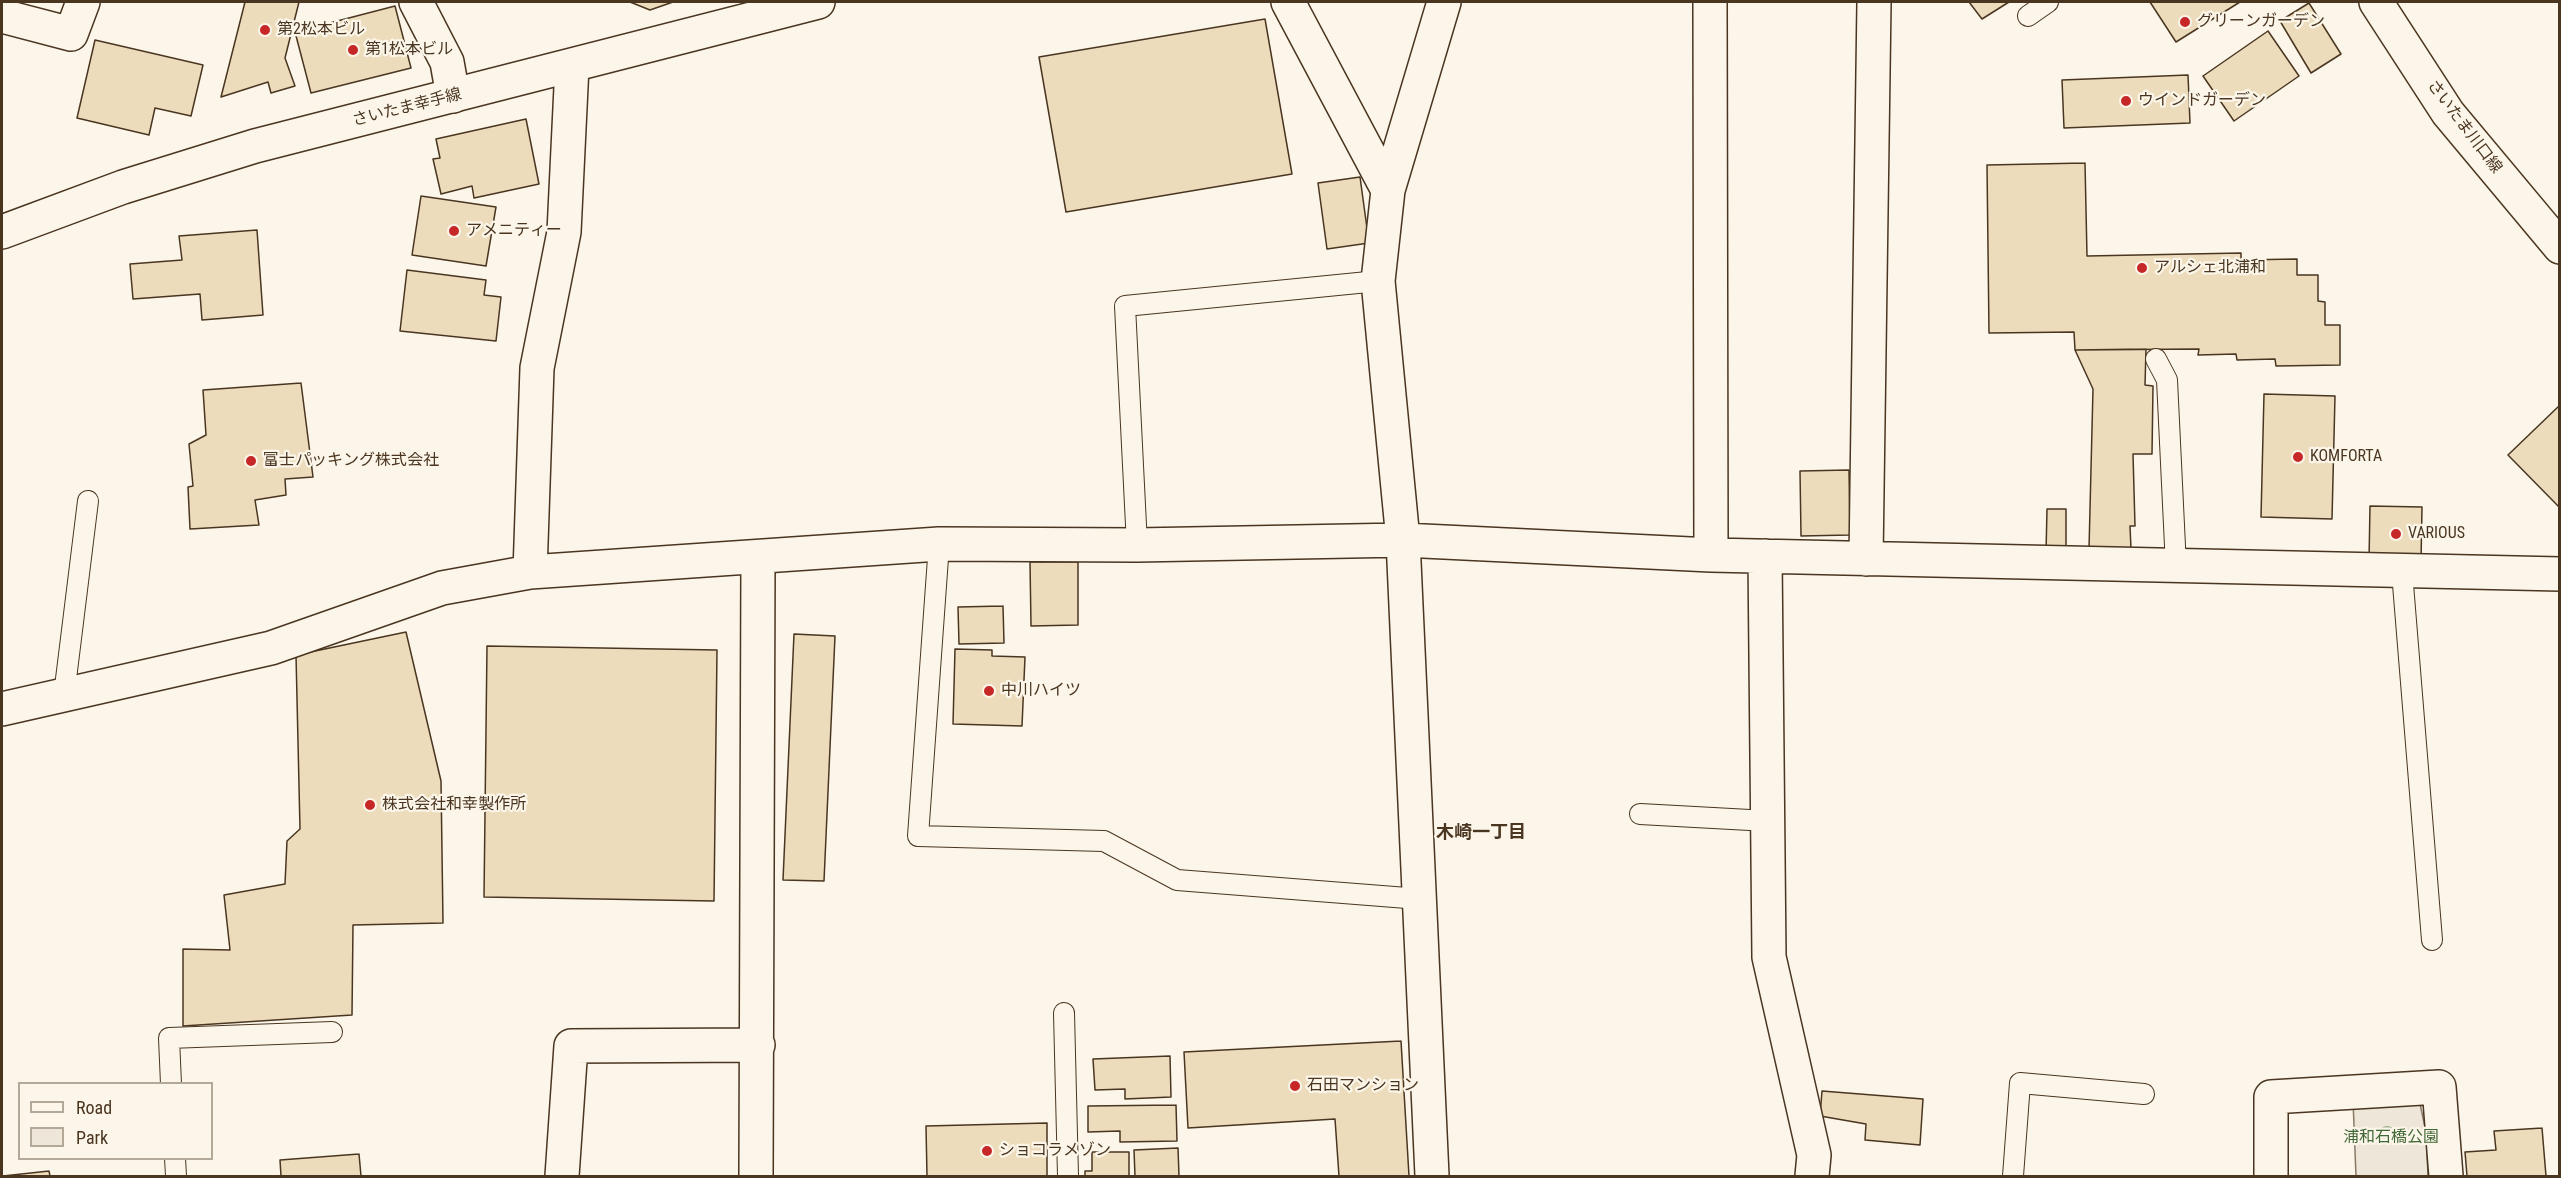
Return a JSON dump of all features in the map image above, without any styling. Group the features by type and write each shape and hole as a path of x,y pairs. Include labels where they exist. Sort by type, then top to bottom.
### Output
{"street":[{"path":"2,16 71,34 83,2"},
{"path":"416,2 447,62 453,96"},
{"name":"さいたま幸手線","path":"2,232 123,187 244,150 818,2"},
{"path":"1288,2 1388,190"},
{"path":"1432,1176 1403,540 1378,281 1388,190 1444,2"},
{"path":"1710,2 1711,555"},
{"path":"1866,559 1874,2"},
{"name":"さいたま川口線","path":"2376,2 2448,113 2559,247"},
{"path":"530,572 537,368 564,232 572,66"},
{"path":"2,709 271,648 442,588 530,572 939,544 1137,545 1403,540 1711,555 2559,574"},
{"path":"1765,556 1769,957 1814,1155 1812,1176"},
{"path":"756,1176 758,558"},
{"path":"562,1176 571,1046 758,1045"},
{"path":"2271,1176 2271,1096 2439,1087 2446,1176"}],"lane":[{"path":"2028,16 2048,2"},
{"path":"1137,545 1125,306 1378,281"},
{"path":"2156,358 2167,380 2176,567"},
{"path":"64,694 88,501"},
{"path":"939,544 918,836 1104,841 1177,880 1420,899"},
{"path":"2402,572 2432,940"},
{"path":"1640,814 1768,821"},
{"path":"1064,1013 1068,1176"},
{"path":"171,1082 169,1038 332,1032"},
{"path":"2013,1176 2020,1083 2144,1094"},
{"path":"175,1160 176,1176"}],"green space":[{"name":"浦和石橋公園","path":"2419,1099 2426,1132 2428,1176 2356,1176 2353,1100"}],"building":[{"name":"第2松本ビル","path":"245,2 299,2 285,58 295,86 271,93 268,82 221,97"},
{"path":"630,2 673,2 650,10"},
{"path":"1969,2 2009,2 1982,19"},
{"name":"グリーンガーデン","path":"2150,2 2240,2 2176,42"},
{"path":"2309,3 2341,54 2311,73 2280,21"},
{"name":"第1松本ビル","path":"395,6 411,68 311,93 295,32"},
{"path":"1265,19 1292,174 1066,212 1039,57"},
{"path":"2268,31 2299,76 2234,121 2203,76"},
{"path":"95,40 203,65 191,116 155,108 149,135 77,118"},
{"name":"ウインドガーデン","path":"2188,75 2190,123 2064,128 2062,80"},
{"path":"526,119 539,184 474,198 472,186 441,194 433,159 440,158 436,139"},
{"name":"アルシェ北浦和","path":"2085,163 2087,256 2241,253 2241,260 2297,259 2297,275 2318,275 2318,301 2325,302 2325,325 2340,325 2340,365 2276,366 2275,359 2237,360 2236,354 2198,355 2199,349 2075,350 2074,332 1989,333 1987,165"},
{"path":"1360,177 1369,243 1327,249 1318,183"},
{"name":"アメニティー","path":"421,196 496,207 486,266 412,255"},
{"path":"257,230 263,315 202,320 200,294 133,299 130,264 182,260 179,236"},
{"path":"407,270 486,280 484,295 501,297 496,341 400,331"},
{"path":"2146,349 2145,385 2153,386 2152,454 2133,454 2135,526 2130,526 2131,549 2089,549 2093,389 2075,350"},
{"name":"富士パッキング株式会社","path":"301,383 313,477 285,479 286,495 255,500 259,525 190,529 188,487 193,486 189,444 206,435 203,390"},
{"name":"KOMFORTA","path":"2264,394 2335,396 2332,519 2261,517"},
{"path":"2560,405 2560,508 2508,455"},
{"path":"1849,470 1850,535 1801,536 1800,471"},
{"name":"VARIOUS","path":"2370,506 2422,507 2421,562 2369,561"},
{"path":"2047,509 2066,509 2066,553 2046,553"},
{"path":"1030,562 1078,562 1078,625 1031,626"},
{"path":"1003,606 1004,643 959,644 958,607"},
{"name":"株式会社和幸製作所","path":"406,632 441,781 443,923 353,925 352,1015 183,1026 183,949 230,950 224,895 285,884 287,841 300,829 296,655"},
{"path":"794,634 835,636 824,881 783,880"},
{"path":"487,646 717,650 714,901 484,897"},
{"name":"中川ハイツ","path":"955,649 992,650 992,656 1025,657 1022,726 953,724"},
{"name":"石田マンション","path":"1401,1041 1409,1176 1339,1176 1335,1119 1188,1128 1184,1052"},
{"path":"1170,1056 1171,1097 1125,1099 1125,1089 1095,1090 1093,1059"},
{"path":"1822,1091 1923,1099 1920,1145 1865,1140 1866,1124 1820,1116"},
{"path":"1176,1105 1177,1141 1120,1142 1120,1131 1088,1132 1088,1106"},
{"name":"ショコラメゾン","path":"1047,1123 1047,1176 927,1176 926,1126"},
{"path":"2542,1128 2546,1176 2467,1176 2465,1152 2496,1150 2494,1131"},
{"path":"1178,1148 1179,1176 1135,1176 1134,1150"},
{"path":"1092,1152 1129,1152 1129,1176 1085,1176 1085,1171 1092,1171"},
{"path":"359,1154 361,1176 281,1176 280,1160"},
{"path":"49,1171 50,1176 3,1176"}],"place":[{"name":"グリーンガーデン","path":"2185,22"},
{"name":"第2松本ビル","path":"265,30"},
{"name":"第1松本ビル","path":"353,50"},
{"name":"ウインドガーデン","path":"2126,101"},
{"name":"アメニティー","path":"454,231"},
{"name":"アルシェ北浦和","path":"2142,268"},
{"name":"KOMFORTA","path":"2298,457"},
{"name":"富士パッキング株式会社","path":"251,461"},
{"name":"VARIOUS","path":"2396,534"},
{"name":"中川ハイツ","path":"989,691"},
{"name":"株式会社和幸製作所","path":"370,805"},
{"name":"石田マンション","path":"1295,1086"},
{"name":"ショコラメゾン","path":"987,1151"}],"district":[{"name":"木崎一丁目","path":"1481,833"}]}
